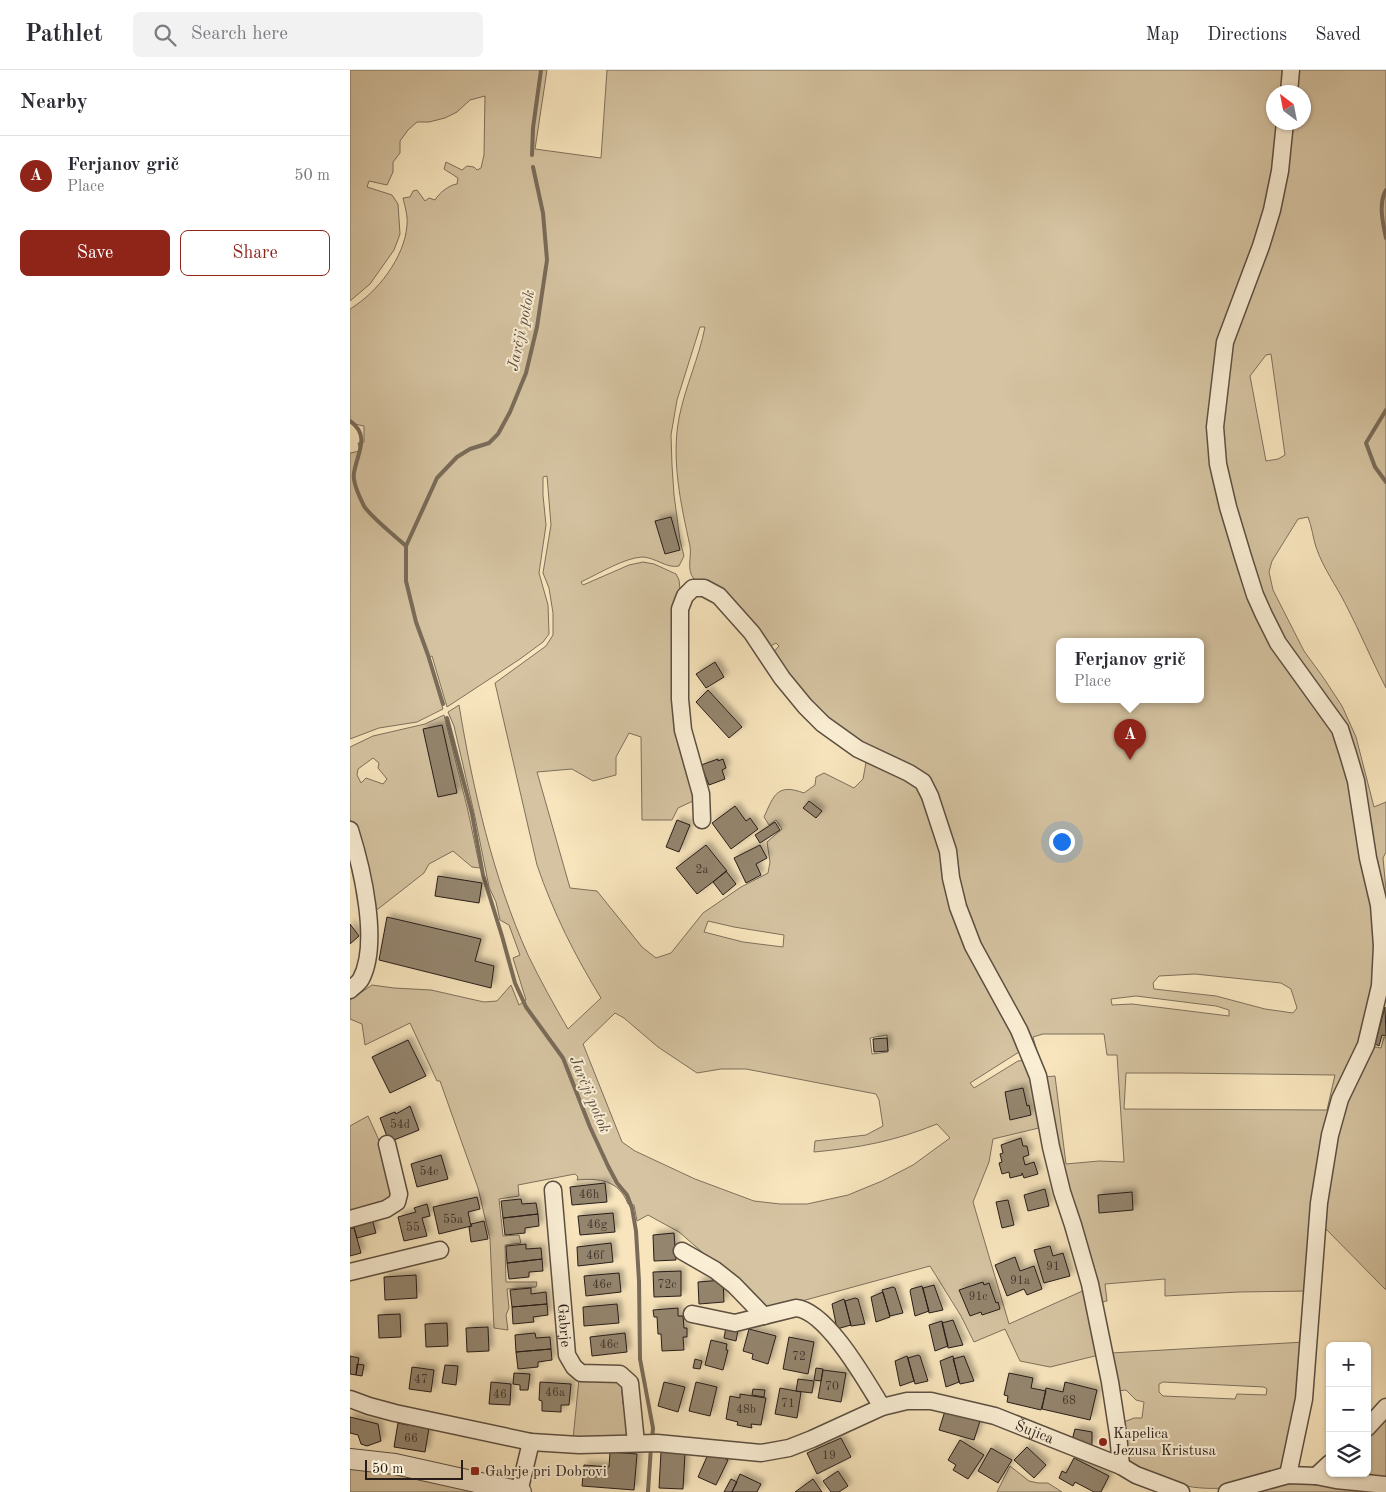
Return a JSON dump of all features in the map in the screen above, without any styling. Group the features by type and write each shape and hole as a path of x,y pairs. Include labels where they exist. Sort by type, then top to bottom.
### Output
{"street":[{"path":"1290,85 1291,70"},
{"path":"1285,130 1272,210 1261,246 1225,342 1215,427 1218,464 1240,549 1261,609 1278,643 1340,729 1356,781 1368,858 1379,905 1382,946 1380,986 1366,1045 1340,1099 1330,1135 1319,1203 1304,1400 1288,1475"},
{"path":"702,820 701,794 683,730 680,699 680,610 685,596 693,588 704,588 719,596 752,633 782,678 804,706 823,724 858,749 909,773 923,782 930,796 948,851 951,878 958,907 973,946 1019,1030 1038,1076 1051,1147 1062,1192 1090,1284 1110,1382 1122,1466"},
{"path":"350,830 363,876 368,927 368,958 360,980 350,990"},
{"path":"350,1219 386,1209 396,1202 399,1194 386,1144"},
{"name":"Gabrje","path":"554,1190 567,1356 574,1367 581,1373 620,1374 630,1383 647,1443"},
{"path":"350,1272 440,1250"},
{"path":"682,1251 715,1270 734,1285 764,1316"},
{"path":"692,1314 735,1323 796,1308 803,1309 821,1321 851,1357 882,1406"},
{"name":"Šujica","path":"350,1399 395,1413 531,1442 579,1445 647,1443 761,1453 789,1448 882,1406 907,1401 931,1401 994,1416 1122,1466 1136,1475 1181,1492"},
{"path":"1371,1424 1386,1407"},
{"path":"350,1459 395,1464 520,1492 531,1442"},
{"path":"1316,1476 1326,1467"},
{"path":"1136,1475 1147,1492"},
{"path":"1227,1492 1288,1475 1316,1476 1386,1485"}],"shaded area":[{"path":"350,70 547,70 535,149 601,158 607,70 1289,70 1287,85 1266,85 1266,130 1282,130 1271,203 1253,261 1224,325 1213,413 1213,445 1217,473 1258,615 1272,643 1315,698 1338,733 1352,778 1353,795 1377,913 1380,947 1378,994 1370,1024 1359,1053 1332,1110 1320,1160 1307,1291 1165,1296 1165,1279 1105,1284 1107,1301 1100,1302 1080,1230 1063,1179 1053,1140 1042,1079 1020,1025 978,947 961,906 950,843 931,789 921,777 908,769 861,749 829,724 802,699 771,655 779,646 776,643 767,648 721,593 694,579 690,571 690,546 680,499 676,450 679,418 705,327 700,327 677,400 671,435 674,495 684,556 679,566 670,566 642,557 635,558 619,563 581,582 583,585 629,565 643,562 654,564 676,574 680,589 675,627 676,697 683,749 697,791 693,801 678,808 672,820 642,820 641,737 629,733 616,757 616,775 593,781 572,769 537,772 570,888 597,891 642,947 656,958 671,953 703,913 741,887 768,873 770,862 767,842 782,829 776,820 769,825 764,817 774,797 782,790 788,789 804,793 815,785 816,777 824,773 854,788 863,779 867,757 911,778 922,787 928,799 945,851 948,886 961,928 1022,1044 1022,1049 1019,1052 970,1083 974,1088 1018,1061 1028,1060 1033,1072 1043,1127 993,1139 989,1162 973,1202 1009,1324 1089,1288 1103,1354 1050,1367 1020,1361 1005,1329 974,1342 961,1316 930,1266 769,1310 679,1232 648,1215 637,1221 634,1205 628,1204 624,1196 614,1185 600,1180 577,1180 578,1177 575,1174 518,1185 519,1196 499,1199 503,1236 519,1235 521,1243 505,1245 506,1282 537,1282 536,1287 507,1289 509,1308 506,1315 508,1330 494,1328 490,1239 478,1188 440,1081 437,1081 410,1023 365,1045 362,1024 350,1019 350,1000 372,985 431,990 484,1002 497,1001 511,985 519,1005 526,1000 513,958 520,955 509,925 500,920 496,902 489,887 454,726 448,712 459,705 478,801 494,864 528,955 568,1029 601,998 565,933 537,865 495,683 546,646 553,635 553,613 549,588 543,573 551,525 547,476 543,477 546,525 539,573 548,605 549,634 543,642 520,659 447,707 432,656 428,658 443,709 417,722 379,728 350,739 350,453 360,451 358,443 364,442 364,426 350,423 350,309 370,294 379,284 388,273 401,249 407,222 403,198 410,197 413,191 417,190 425,201 429,198 435,200 445,190 457,184 458,178 444,169 446,162 462,170 467,166 474,167 477,170 481,168 484,155 485,96 470,100 457,112 445,118 429,122 417,122 400,141 400,153 393,162 393,172 387,185 369,181 367,187 392,195 398,204 400,234 394,250 370,284 350,301","holes":["708,921 784,935 783,947 743,942 704,932","1195,974 1281,983 1291,989 1297,1008 1293,1013 1265,1009 1216,996 1154,989 1153,983 1159,976","1136,996 1216,1006 1229,1010 1229,1016 1132,1004 1112,1005 1111,999","615,1013 624,1018 658,1047 697,1073 721,1069 746,1069 876,1094 879,1100 883,1126 866,1135 815,1141 814,1152 877,1143 937,1124 950,1138 913,1165 882,1181 848,1195 807,1204 780,1204 754,1201 695,1179 635,1151 622,1142 583,1044","1043,1034 1104,1034 1107,1055 1117,1055 1124,1162 1099,1161 1066,1164 1055,1076 1044,1077 1033,1037","887,1035 888,1052 872,1054 870,1038","1126,1073 1178,1073 1335,1075 1327,1110 1124,1109"]},
{"path":"1294,70 1386,70 1386,688 1346,605 1322,562 1308,517 1298,519 1272,561 1269,572 1273,590 1304,651 1342,706 1356,737 1374,807 1386,802 1386,852 1383,858 1386,890 1386,990 1360,783 1252,575 1220,447 1224,378 1288,130 1311,130 1311,85 1293,85","holes":["1271,354 1285,455 1278,459 1266,461 1250,376 1266,355"]},
{"path":"444,715 480,868 472,867 453,851 429,864 424,873 378,909 373,910 363,856 350,819 350,747 373,736 425,724","holes":["373,758 379,763 378,768 387,779 383,784 366,778 361,783 357,775 358,769"]},
{"path":"1384,1037 1386,1038 1386,1290 1322,1225 1334,1133 1368,1046 1381,1048"},
{"path":"368,1116 378,1138 391,1179 394,1197 350,1215 350,1126"},
{"path":"1305,1342 1295,1432 1280,1471 1236,1487 1206,1488 1166,1481 1128,1461 1124,1422 1134,1418 1142,1418 1144,1402 1136,1400 1126,1390 1118,1391 1111,1353","holes":["1163,1382 1264,1387 1267,1389 1266,1395 1237,1394 1235,1399 1163,1396 1159,1392 1159,1384"]},
{"path":"579,1379 619,1379 627,1390 622,1391 623,1404 627,1404 627,1434 622,1439 573,1439"},
{"path":"1386,1414 1386,1480 1363,1477 1371,1477 1371,1428"},
{"path":"350,1466 493,1492 350,1492"},
{"path":"1010,1466 1029,1481 1048,1483 1062,1492 997,1492"},
{"path":"1302,1481 1386,1492 1257,1492 1287,1482"}],"building":[{"path":"671,517 680,550 665,554 655,521"},
{"path":"715,662 724,677 706,688 696,674"},
{"path":"708,690 742,727 729,738 696,702"},
{"path":"442,725 457,793 438,797 423,729"},
{"path":"718,759 718,761 723,759 726,768 722,770 725,779 709,785 701,765"},
{"path":"809,801 822,811 816,818 803,808"},
{"path":"735,806 746,821 750,818 758,829 731,849 712,823"},
{"path":"677,820 690,825 679,852 666,847"},
{"path":"775,822 780,830 760,843 755,835"},
{"path":"706,845 727,871 697,894 676,868"},
{"path":"760,845 767,858 756,864 761,875 746,883 734,858"},
{"path":"726,871 736,884 723,895 713,882"},
{"path":"438,876 482,883 479,903 435,896"},
{"path":"387,917 481,939 475,961 494,966 491,988 379,960"},
{"path":"350,924 359,936 350,944"},
{"path":"1385,1007 1386,1036 1382,1035 1379,1046 1375,1044"},
{"path":"887,1038 888,1051 874,1052 873,1039"},
{"path":"408,1040 426,1076 390,1093 372,1057"},
{"path":"1023,1088 1031,1115 1010,1120 1005,1092"},
{"path":"410,1106 419,1130 389,1142 380,1118 395,1112 396,1114"},
{"path":"1021,1138 1023,1146 1027,1146 1029,1155 1023,1157 1025,1165 1034,1162 1038,1174 1024,1178 1022,1173 1022,1175 1010,1178 1009,1172 1002,1174 999,1163 1002,1162 1000,1154 1003,1153 1001,1145"},
{"path":"441,1155 448,1179 417,1187 411,1164"},
{"path":"605,1183 607,1202 572,1205 570,1187"},
{"path":"1045,1189 1049,1206 1028,1211 1024,1195"},
{"path":"1132,1192 1133,1210 1099,1213 1098,1195"},
{"path":"477,1197 480,1209 468,1212 471,1226 439,1234 433,1207"},
{"path":"521,1199 522,1204 536,1203 538,1214 503,1218 501,1201"},
{"path":"1008,1200 1014,1225 1002,1228 996,1202"},
{"path":"427,1204 430,1216 422,1218 427,1236 404,1241 398,1217 416,1212 414,1208"},
{"path":"613,1213 615,1232 580,1235 578,1216"},
{"path":"538,1214 539,1226 525,1228 525,1233 505,1235 503,1218"},
{"path":"372,1219 376,1233 357,1238 353,1224"},
{"path":"484,1221 488,1239 471,1242 469,1227 472,1226 471,1224"},
{"path":"354,1228 361,1253 350,1256 350,1229"},
{"path":"674,1233 676,1260 654,1261 653,1235"},
{"path":"611,1243 613,1262 578,1266 577,1247"},
{"path":"526,1244 526,1249 541,1248 542,1259 507,1263 506,1246"},
{"path":"1050,1246 1053,1256 1063,1253 1070,1276 1044,1283 1034,1250"},
{"path":"1015,1257 1020,1271 1034,1266 1042,1289 1027,1295 1024,1289 1007,1296 995,1265"},
{"path":"542,1259 543,1271 529,1272 529,1277 509,1279 507,1263"},
{"path":"681,1271 681,1296 654,1297 653,1272"},
{"path":"619,1273 621,1292 586,1296 584,1276"},
{"path":"416,1275 417,1298 385,1300 384,1277"},
{"path":"723,1280 724,1302 699,1304 698,1282"},
{"path":"983,1282 984,1285 989,1283 1000,1309 982,1315 981,1312 970,1316 959,1290"},
{"path":"934,1285 943,1310 929,1313 923,1288"},
{"path":"922,1286 929,1311 915,1316 910,1291"},
{"path":"531,1288 531,1294 546,1292 547,1304 512,1307 510,1290"},
{"path":"895,1288 903,1313 890,1316 882,1290"},
{"path":"883,1292 890,1317 876,1322 871,1297"},
{"path":"844,1299 851,1325 837,1329 832,1304"},
{"path":"858,1299 865,1324 851,1326 845,1301"},
{"path":"547,1304 548,1315 533,1317 534,1322 513,1324 512,1307"},
{"path":"617,1304 619,1323 584,1326 583,1307"},
{"path":"678,1308 678,1316 683,1316 684,1328 687,1328 687,1337 683,1337 684,1350 662,1351 661,1334 658,1334 657,1317 654,1317 653,1310"},
{"path":"400,1314 401,1337 379,1338 378,1315"},
{"path":"953,1320 963,1345 948,1348 942,1323"},
{"path":"942,1321 948,1346 935,1351 929,1325"},
{"path":"447,1323 448,1346 426,1347 425,1324"},
{"path":"488,1327 489,1351 467,1352 466,1328"},
{"path":"726,1327 738,1330 736,1341 724,1338"},
{"path":"749,1329 776,1336 768,1364 752,1359 753,1354 743,1351"},
{"path":"535,1333 536,1338 550,1337 551,1349 516,1352 515,1335"},
{"path":"625,1333 627,1352 592,1356 590,1337"},
{"path":"789,1337 814,1342 808,1374 783,1369"},
{"path":"711,1340 727,1344 726,1350 728,1350 723,1370 705,1365"},
{"path":"551,1349 552,1360 538,1362 538,1367 518,1369 516,1352"},
{"path":"350,1356 359,1358 356,1375 350,1374"},
{"path":"907,1356 914,1381 900,1386 895,1361"},
{"path":"920,1356 928,1381 915,1384 908,1358"},
{"path":"953,1356 959,1382 946,1387 940,1361"},
{"path":"964,1356 974,1381 960,1384 953,1359"},
{"path":"695,1359 702,1361 700,1369 693,1368"},
{"path":"357,1364 364,1365 362,1376 356,1375"},
{"path":"445,1365 458,1366 456,1385 442,1383"},
{"path":"412,1367 434,1370 431,1392 409,1389"},
{"path":"816,1368 823,1369 821,1381 814,1380"},
{"path":"823,1370 846,1373 841,1402 818,1398"},
{"path":"514,1373 530,1374 528,1390 520,1390 520,1385 513,1384"},
{"path":"1009,1373 1033,1378 1031,1388 1046,1391 1041,1410 1007,1402 1008,1396 1004,1395"},
{"path":"798,1379 814,1381 812,1393 796,1391"},
{"path":"491,1382 511,1384 510,1405 489,1404"},
{"path":"540,1382 571,1384 569,1405 561,1405 561,1412 542,1411 542,1401 539,1400"},
{"path":"664,1382 685,1387 678,1412 658,1406"},
{"path":"696,1382 717,1387 710,1416 689,1411"},
{"path":"1065,1382 1097,1390 1090,1420 1042,1409 1046,1388 1063,1392"},
{"path":"780,1388 801,1392 797,1418 775,1414"},
{"path":"753,1389 765,1390 764,1397 752,1395"},
{"path":"740,1394 766,1398 761,1425 751,1424 752,1428 737,1425 738,1422 726,1419 730,1396 740,1398"},
{"path":"945,1411 980,1421 974,1440 939,1430"},
{"path":"350,1417 378,1424 381,1441 367,1446 361,1444 358,1435 350,1433"},
{"path":"409,1421 421,1423 421,1427 429,1428 425,1452 394,1447 398,1423 408,1425"},
{"path":"1075,1429 1092,1432 1092,1446 1072,1440"},
{"path":"841,1438 851,1457 817,1474 807,1453"},
{"path":"960,1440 984,1455 968,1479 953,1470 956,1465 948,1460"},
{"path":"1027,1447 1046,1465 1034,1478 1014,1460"},
{"path":"991,1448 1012,1460 998,1483 978,1471"},
{"path":"610,1452 637,1454 634,1490 582,1486 584,1465 609,1467"},
{"path":"661,1452 685,1453 683,1489 659,1488"},
{"path":"709,1452 728,1460 716,1485 698,1477"},
{"path":"1074,1458 1109,1476 1101,1492 1094,1492 1075,1482 1073,1486 1059,1478 1062,1471 1066,1473"},
{"path":"838,1471 848,1486 839,1492 831,1492 823,1481"},
{"path":"740,1474 761,1484 757,1492 732,1492"},
{"path":"731,1479 737,1482 732,1492 724,1492"},
{"path":"813,1479 822,1492 795,1492"}],"waterway":[{"name":"Jarčji potok","path":"532,155 533,128 541,70"},
{"name":"Jarčji potok","path":"443,704 416,622 406,581 406,546 437,478 457,457 470,449 489,443 498,434 510,412 526,373 537,327 547,260 543,213 533,167"},
{"path":"1386,190 1382,201 1386,238"},
{"path":"1386,410 1366,443 1375,467 1386,482"},
{"name":"Jarčji potok","path":"350,421 360,433 361,439 354,477 360,499 372,515 406,546"},
{"name":"Jarčji potok","path":"447,718 472,814 483,875 515,983 526,1007 563,1058 590,1127 608,1166 617,1183 627,1195 632,1208 636,1231 639,1281 640,1359 653,1428 652,1440"},
{"name":"Jarčji potok","path":"648,1492 651,1447"}],"place":[{"name":"Ferjanov grič","path":"1130,760"},
{"name":"Kapelica Jezusa Kristusa","path":"1103,1442"},
{"name":"Gabrje pri Dobrovi","path":"475,1471"}]}
